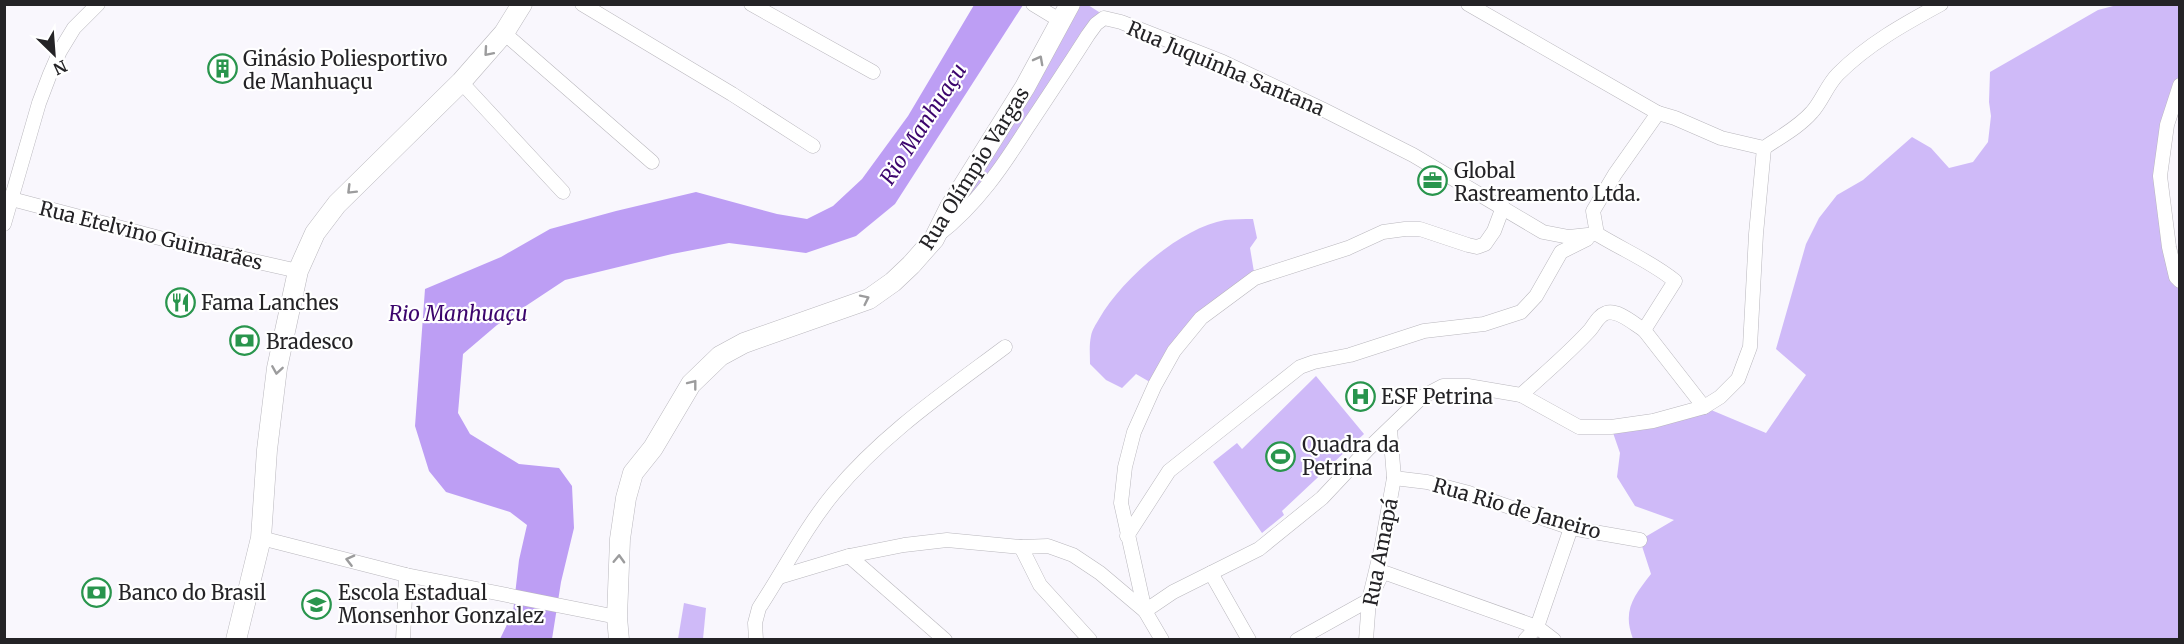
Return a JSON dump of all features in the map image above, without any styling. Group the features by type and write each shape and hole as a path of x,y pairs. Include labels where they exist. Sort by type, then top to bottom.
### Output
{"street":[{"path":"4,224 8,198 56,59 74,28 98,4"},
{"path":"236,639 261,538 267,450 277,368 298,271 315,233 337,204 461,82 504,33 522,4"},
{"path":"582,4 732,94 813,146"},
{"path":"751,4 873,72"},
{"path":"1468,4 1658,113 1721,138 1764,148 1812,112 1836,75 1865,49 1941,4"},
{"path":"1034,5 1065,13"},
{"name":"Rua Olímpio Vargas","path":"620,639 617,617 620,540 626,498 633,473 653,448 691,384 720,356 744,343 869,299 893,282 934,239 950,207 1025,87 1065,13"},
{"name":"Rua Juquinha Santana","path":"934,239 975,203 1088,35 1104,18 1121,22 1224,62 1312,104 1413,155 1544,232 1569,237 1597,234"},
{"path":"504,33 652,162"},
{"path":"461,82 563,192"},
{"path":"2180,86 2167,125 2160,176 2169,247 2176,277 2180,281"},
{"path":"1644,330 1675,281 1661,269 1622,250 1597,234 1593,211 1658,113"},
{"path":"1145,611 1173,592 1259,549 1322,498 1422,397 1443,386 1468,386 1521,395 1580,427 1611,427 1653,421 1704,408 1720,397 1738,379 1750,347 1756,234 1764,148"},
{"name":"Rua Etelvino Guimarães","path":"8,198 205,250 298,271"},
{"path":"1162,639 1145,611 1121,503 1125,467 1134,432 1155,385 1174,351 1201,318 1255,278 1348,248 1383,232 1420,229 1477,247 1485,244 1494,231 1503,207"},
{"path":"1127,536 1170,471 1300,367 1350,355 1424,330 1484,324 1521,312 1536,296 1561,252 1597,234"},
{"path":"1521,395 1570,351 1592,328 1597,319 1605,313 1614,313 1644,330 1704,408"},
{"path":"756,639 755,623 759,608 812,523 854,470 923,408 1005,348"},
{"name":"Rua Amapá","path":"1366,639 1369,600 1394,478 1390,429"},
{"name":"Rua Rio de Janeiro","path":"1394,478 1427,482 1458,490 1571,528 1640,540"},
{"path":"1525,639 1537,627 1571,528"},
{"path":"261,538 406,574 617,617"},
{"path":"779,577 849,556 904,545 947,540 1021,547 1048,546 1073,555 1145,611"},
{"path":"1021,547 1040,585 1090,639"},
{"path":"849,556 945,639"},
{"path":"1297,639 1369,600 1383,572 1537,627 1554,639"},
{"path":"1211,573 1249,639"},
{"path":"403,639 406,574"}],"shaded area":[{"path":"1070,5 1088,5 1110,19 1104,18 975,203 950,207"},
{"path":"2117,5 2179,5 2179,85 2160,176 2180,281 2179,639 1633,639 1629,611 1639,589 1651,574 1640,540 1674,520 1635,506 1617,477 1620,453 1611,427 1704,407 1766,433 1806,375 1776,349 1806,244 1819,218 1837,195 1863,180 1912,137 1931,148 1949,168 1973,162 1988,142 1991,116 1990,72 2098,10"},
{"path":"1253,219 1257,238 1250,248 1255,278 1201,318 1155,385 1136,374 1122,388 1106,380 1090,364 1090,339 1094,327 1122,288 1153,258 1189,233 1208,225 1225,220"},
{"name":"Quadra da Petrina","path":"1316,376 1364,434 1282,511 1284,515 1262,533 1213,462 1237,443 1242,449"},
{"path":"684,603 706,608 703,639 678,639"}],"water":[{"name":"Rio Manhuaçu","path":"974,5 1023,5 895,204 856,236 806,253 729,243 672,254 565,280 497,325 463,354 458,413 470,434 519,464 559,468 572,486 574,528 561,582 552,639 500,639 513,612 519,560 527,525 510,512 446,492 429,471 415,426 425,289 501,257 550,229 696,192 777,214 807,219 833,206 862,179 908,116"}],"place":[{"name":"Ginásio Poliesportivo de Manhuaçu","path":"222,69"},
{"name":"Global Rastreamento Ltda.","path":"1433,181"},
{"name":"Fama Lanches","path":"180,302"},
{"name":"Bradesco","path":"245,341"},
{"name":"ESF Petrina","path":"1360,396"},
{"name":"Quadra da Petrina","path":"1281,456"},
{"name":"Banco do Brasil","path":"97,592"},
{"name":"Escola Estadual Monsenhor Gonzalez","path":"317,604"}]}
